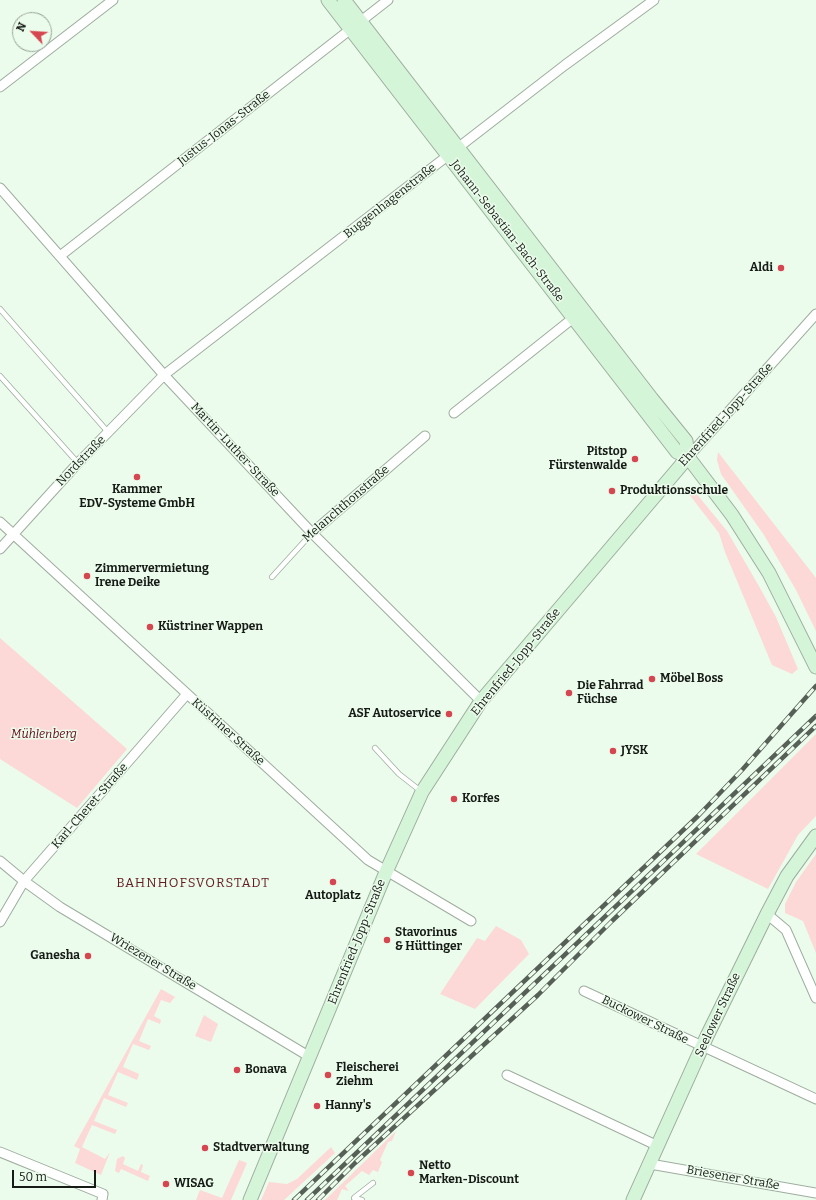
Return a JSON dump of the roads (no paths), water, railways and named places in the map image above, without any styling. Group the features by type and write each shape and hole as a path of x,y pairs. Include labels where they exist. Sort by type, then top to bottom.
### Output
{"street":[{"path":"0,87 113,0"},
{"name":"Johann-Sebastian-Bach-Straße","path":"328,0 355,25 578,313 686,440 688,457 732,515 769,573 816,667"},
{"name":"Johann-Sebastian-Bach-Straße","path":"344,0 355,25"},
{"name":"Justus-Jonas-Straße","path":"60,256 388,0"},
{"name":"Buggenhagenstraße","path":"164,374 565,65 654,0"},
{"name":"Martin-Luther-Straße","path":"0,188 164,374 312,533 481,700"},
{"path":"454,412 578,313"},
{"name":"Ehrenfried-Jopp-Straße","path":"250,1200 386,872 422,792 443,758 481,700 688,457 816,314"},
{"name":"Nordstraße","path":"0,549 78,463 164,374"},
{"name":"Melanchthonstraße","path":"312,533 425,436"},
{"name":"Küstriner Straße","path":"0,522 368,860 471,921"},
{"name":"Karl-Cheret-Straße","path":"0,922 24,881 187,694"},
{"name":"Seelower Straße","path":"633,1200 702,1047 786,876 816,836"},
{"name":"Wriezener Straße","path":"0,861 24,881 60,907 310,1058"},
{"path":"767,914 786,930 816,998"},
{"name":"Buckower Straße","path":"584,991 816,1099"},
{"path":"507,1075 658,1146"},
{"path":"0,1152 103,1197"},
{"name":"Briesener Straße","path":"650,1164 816,1193"}],"lane":[{"path":"0,308 108,432"},
{"path":"0,376 78,463"},
{"name":"Melanchthonstraße","path":"272,577 312,533"},
{"path":"375,748 399,774 422,792"},
{"path":"354,1199 373,1183"},
{"path":"354,1199 362,1200"}],"railway":[{"path":"294,1200 698,816 742,770 816,686"},
{"path":"307,1200 816,716"},
{"path":"318,1200 355,1163 538,995 612,921 816,726"}],"place":[{"name":"Aldi","path":"781,268"},
{"name":"Pitstop Fürstenwalde","path":"635,459"},
{"name":"Kammer EDV-Systeme GmbH","path":"137,477"},
{"name":"Produktionsschule","path":"612,491"},
{"name":"Zimmervermietung Irene Deike","path":"87,576"},
{"name":"Küstriner Wappen","path":"150,627"},
{"name":"Möbel Boss","path":"652,679"},
{"name":"Die Fahrrad Füchse","path":"569,693"},
{"name":"ASF Autoservice","path":"449,714"},
{"name":"JYSK","path":"613,751"},
{"name":"Korfes","path":"454,799"},
{"name":"Autoplatz","path":"333,882"},
{"name":"Stavorinus & Hüttinger","path":"387,940"},
{"name":"Ganesha","path":"88,956"},
{"name":"Bonava","path":"237,1070"},
{"name":"Fleischerei Ziehm","path":"328,1075"},
{"name":"Hanny's","path":"317,1106"},
{"name":"Stadtverwaltung","path":"205,1148"},
{"name":"Netto Marken-Discount","path":"411,1173"},
{"name":"WISAG","path":"166,1184"}],"district":[{"name":"BAHNHOFSVORSTADT","path":"193,883"}],"park label":[{"name":"Mühlenberg","path":"44,735"}]}
